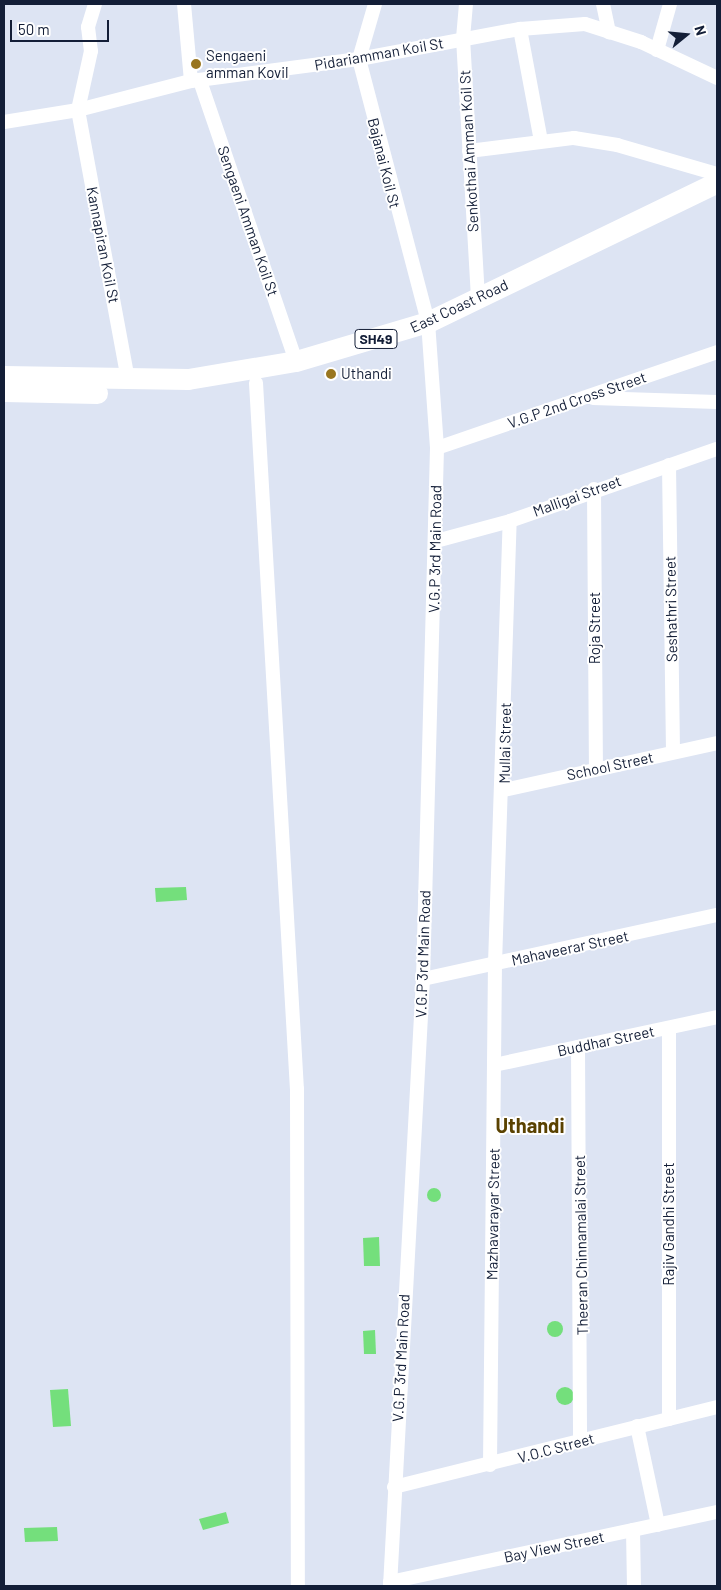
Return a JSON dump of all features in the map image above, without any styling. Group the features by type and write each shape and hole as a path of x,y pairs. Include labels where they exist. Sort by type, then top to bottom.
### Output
{"main road":[{"name":"East Coast Road","path":"4,376 128,380 188,379 296,361 428,326 478,299 717,182"},
{"name":"East Coast Road","path":"4,391 187,391 256,383 428,326 622,234 717,198"}],"street":[{"path":"78,110 91,51 88,27 94,4"},
{"name":"Sengaeni Amman Koil St","path":"184,4 195,81 296,361"},
{"path":"359,59 375,4"},
{"name":"Senkothai Amman Koil St","path":"466,4 463,38 478,299"},
{"path":"603,4 609,32"},
{"path":"657,50 670,4"},
{"name":"Pidariamman Koil St","path":"4,122 78,110 195,81 359,59 463,38 520,29 585,24 657,50 717,78"},
{"path":"520,29 541,141"},
{"name":"Bajanai Koil St","path":"359,59 428,326"},
{"name":"Kannapiran Koil St","path":"78,110 128,380"},
{"path":"469,151 574,138 617,144 717,174"},
{"name":"V.G.P 3rd Main Road","path":"390,1584 423,979 437,448 428,326"},
{"name":"V.G.P 2nd Cross Street","path":"437,448 717,352"},
{"path":"256,383 297,1088 298,1586"},
{"path":"584,397 717,402"},
{"name":"Malligai Street","path":"436,541 510,521 594,488 717,449"},
{"name":"Seshathri Street","path":"669,465 673,752"},
{"name":"Roja Street","path":"594,488 596,768"},
{"name":"Mullai Street","path":"496,964 504,790 510,521"},
{"name":"School Street","path":"504,790 596,768 717,743"},
{"name":"Mahaveerar Street","path":"423,979 717,916"},
{"name":"Mazhavarayar Street","path":"490,1465 496,964"},
{"name":"Buddhar Street","path":"494,1065 717,1017"},
{"name":"Rajiv Gandhi Street","path":"668,1419 669,1028"},
{"name":"Theeran Chinnamalai Street","path":"578,1047 580,1442"},
{"name":"V.O.C Street","path":"394,1487 490,1465 717,1407"},
{"path":"637,1426 658,1525"},
{"name":"Bay View Street","path":"390,1584 717,1512"},
{"path":"633,1530 634,1586"}],"shaded area":[{"path":"186,887 187,900 156,902 155,888"},
{"path":"431,1188 437,1188 441,1195 437,1202 431,1202 427,1198 427,1192"},
{"path":"379,1237 380,1266 364,1266 363,1238"},
{"path":"552,1321 558,1321 563,1326 561,1335 552,1337 547,1332 547,1326"},
{"path":"375,1330 376,1354 364,1354 363,1331"},
{"path":"565,1387 571,1390 574,1396 571,1402 565,1405 559,1402 556,1396 559,1390"},
{"path":"68,1389 71,1426 53,1427 50,1390"},
{"path":"226,1512 229,1523 203,1530 199,1519"},
{"path":"57,1527 58,1541 25,1542 24,1528"}],"place":[{"name":"Sengaeni amman Kovil","path":"196,64"},
{"name":"Uthandi","path":"331,374"}],"district":[{"name":"Uthandi","path":"530,1125"}]}
